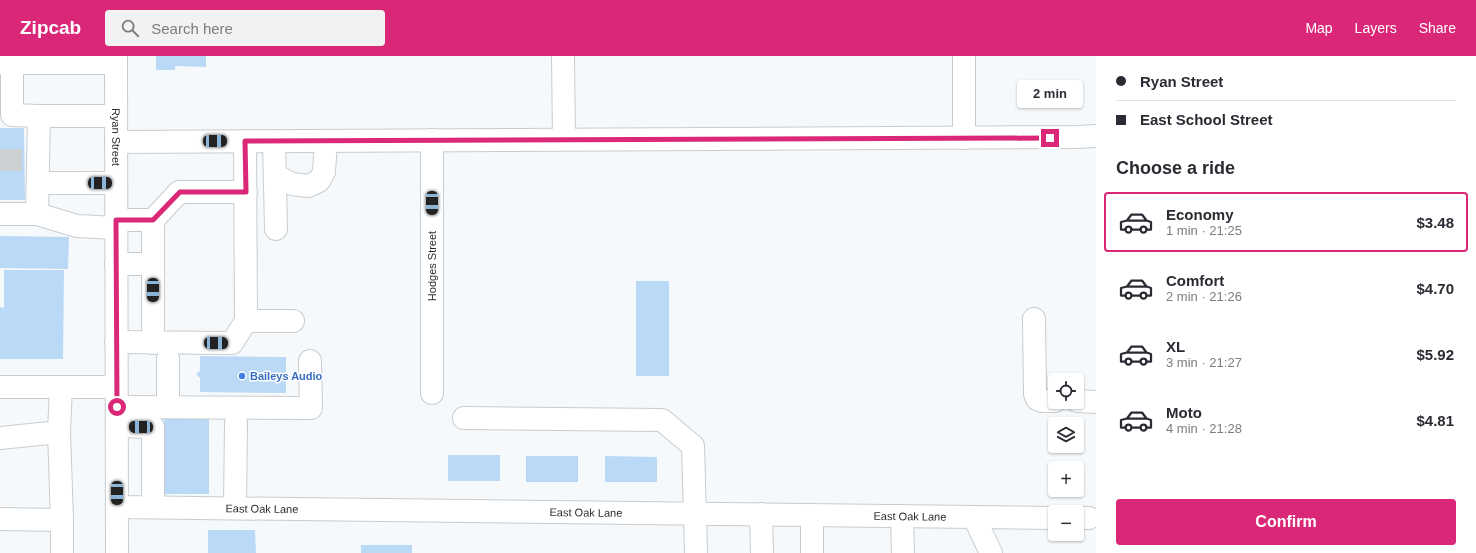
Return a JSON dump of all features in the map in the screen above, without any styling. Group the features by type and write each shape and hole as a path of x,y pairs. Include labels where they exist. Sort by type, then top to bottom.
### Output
{"street":[{"path":"563,56 564,139"},
{"path":"964,56 964,138"},
{"path":"116,60 6,63 6,115 116,116"},
{"name":"Ryan Street","path":"116,60 117,553"},
{"path":"37,214 38,183 31,160 39,116"},
{"path":"116,142 1090,137"},
{"path":"275,175 292,184 308,186 319,181 324,172 326,140"},
{"name":"Hodges Street","path":"432,140 432,392"},
{"path":"116,342 232,344 246,321 245,141"},
{"path":"274,141 276,229"},
{"path":"38,183 116,183"},
{"path":"0,214 37,214 77,226 116,224 153,220 180,192 246,192"},
{"path":"153,220 153,343"},
{"path":"116,264 153,264"},
{"path":"1034,319 1035,394 1037,399 1048,401"},
{"path":"246,321 293,321"},
{"path":"168,359 168,407"},
{"path":"116,407 311,408 310,361"},
{"path":"0,387 61,387 116,407 153,427 153,507"},
{"path":"61,387 59,432 62,553"},
{"path":"1084,401 1096,402"},
{"path":"464,418 662,420 693,446 696,553"},
{"path":"235,508 236,423"},
{"path":"0,438 59,432"},
{"name":"East Oak Lane","path":"117,507 1048,518"},
{"path":"761,514 762,553"},
{"path":"812,515 812,553"},
{"path":"902,516 902,553"},
{"path":"974,517 991,553"},
{"path":"0,519 62,520"}],"building":[{"path":"156,56 206,56 206,67 175,66 175,70 156,70"},
{"path":"0,128 24,128 25,200 0,200"},
{"path":"0,236 69,237 68,269 0,268"},
{"path":"4,270 64,270 63,359 0,359 0,307 4,308"},
{"path":"636,281 669,281 669,376 636,376"},
{"name":"Baileys Audio","path":"200,356 286,357 286,393 200,392 200,378 196,374 200,371"},
{"path":"164,417 209,417 209,494 165,494"},
{"path":"448,455 500,455 500,481 448,481"},
{"path":"526,456 578,456 578,482 526,482"},
{"path":"605,456 657,457 657,482 605,482"},
{"path":"208,530 255,530 256,553 208,553"},
{"path":"361,545 412,545 412,553 361,553"}],"tunnel":[{"path":"0,160 24,160"}],"place":[{"name":"Baileys Audio","path":"242,376"}],"route":[{"path":"117,407 116,220 153,220 180,192 246,192 245,141 1050,138"}]}
